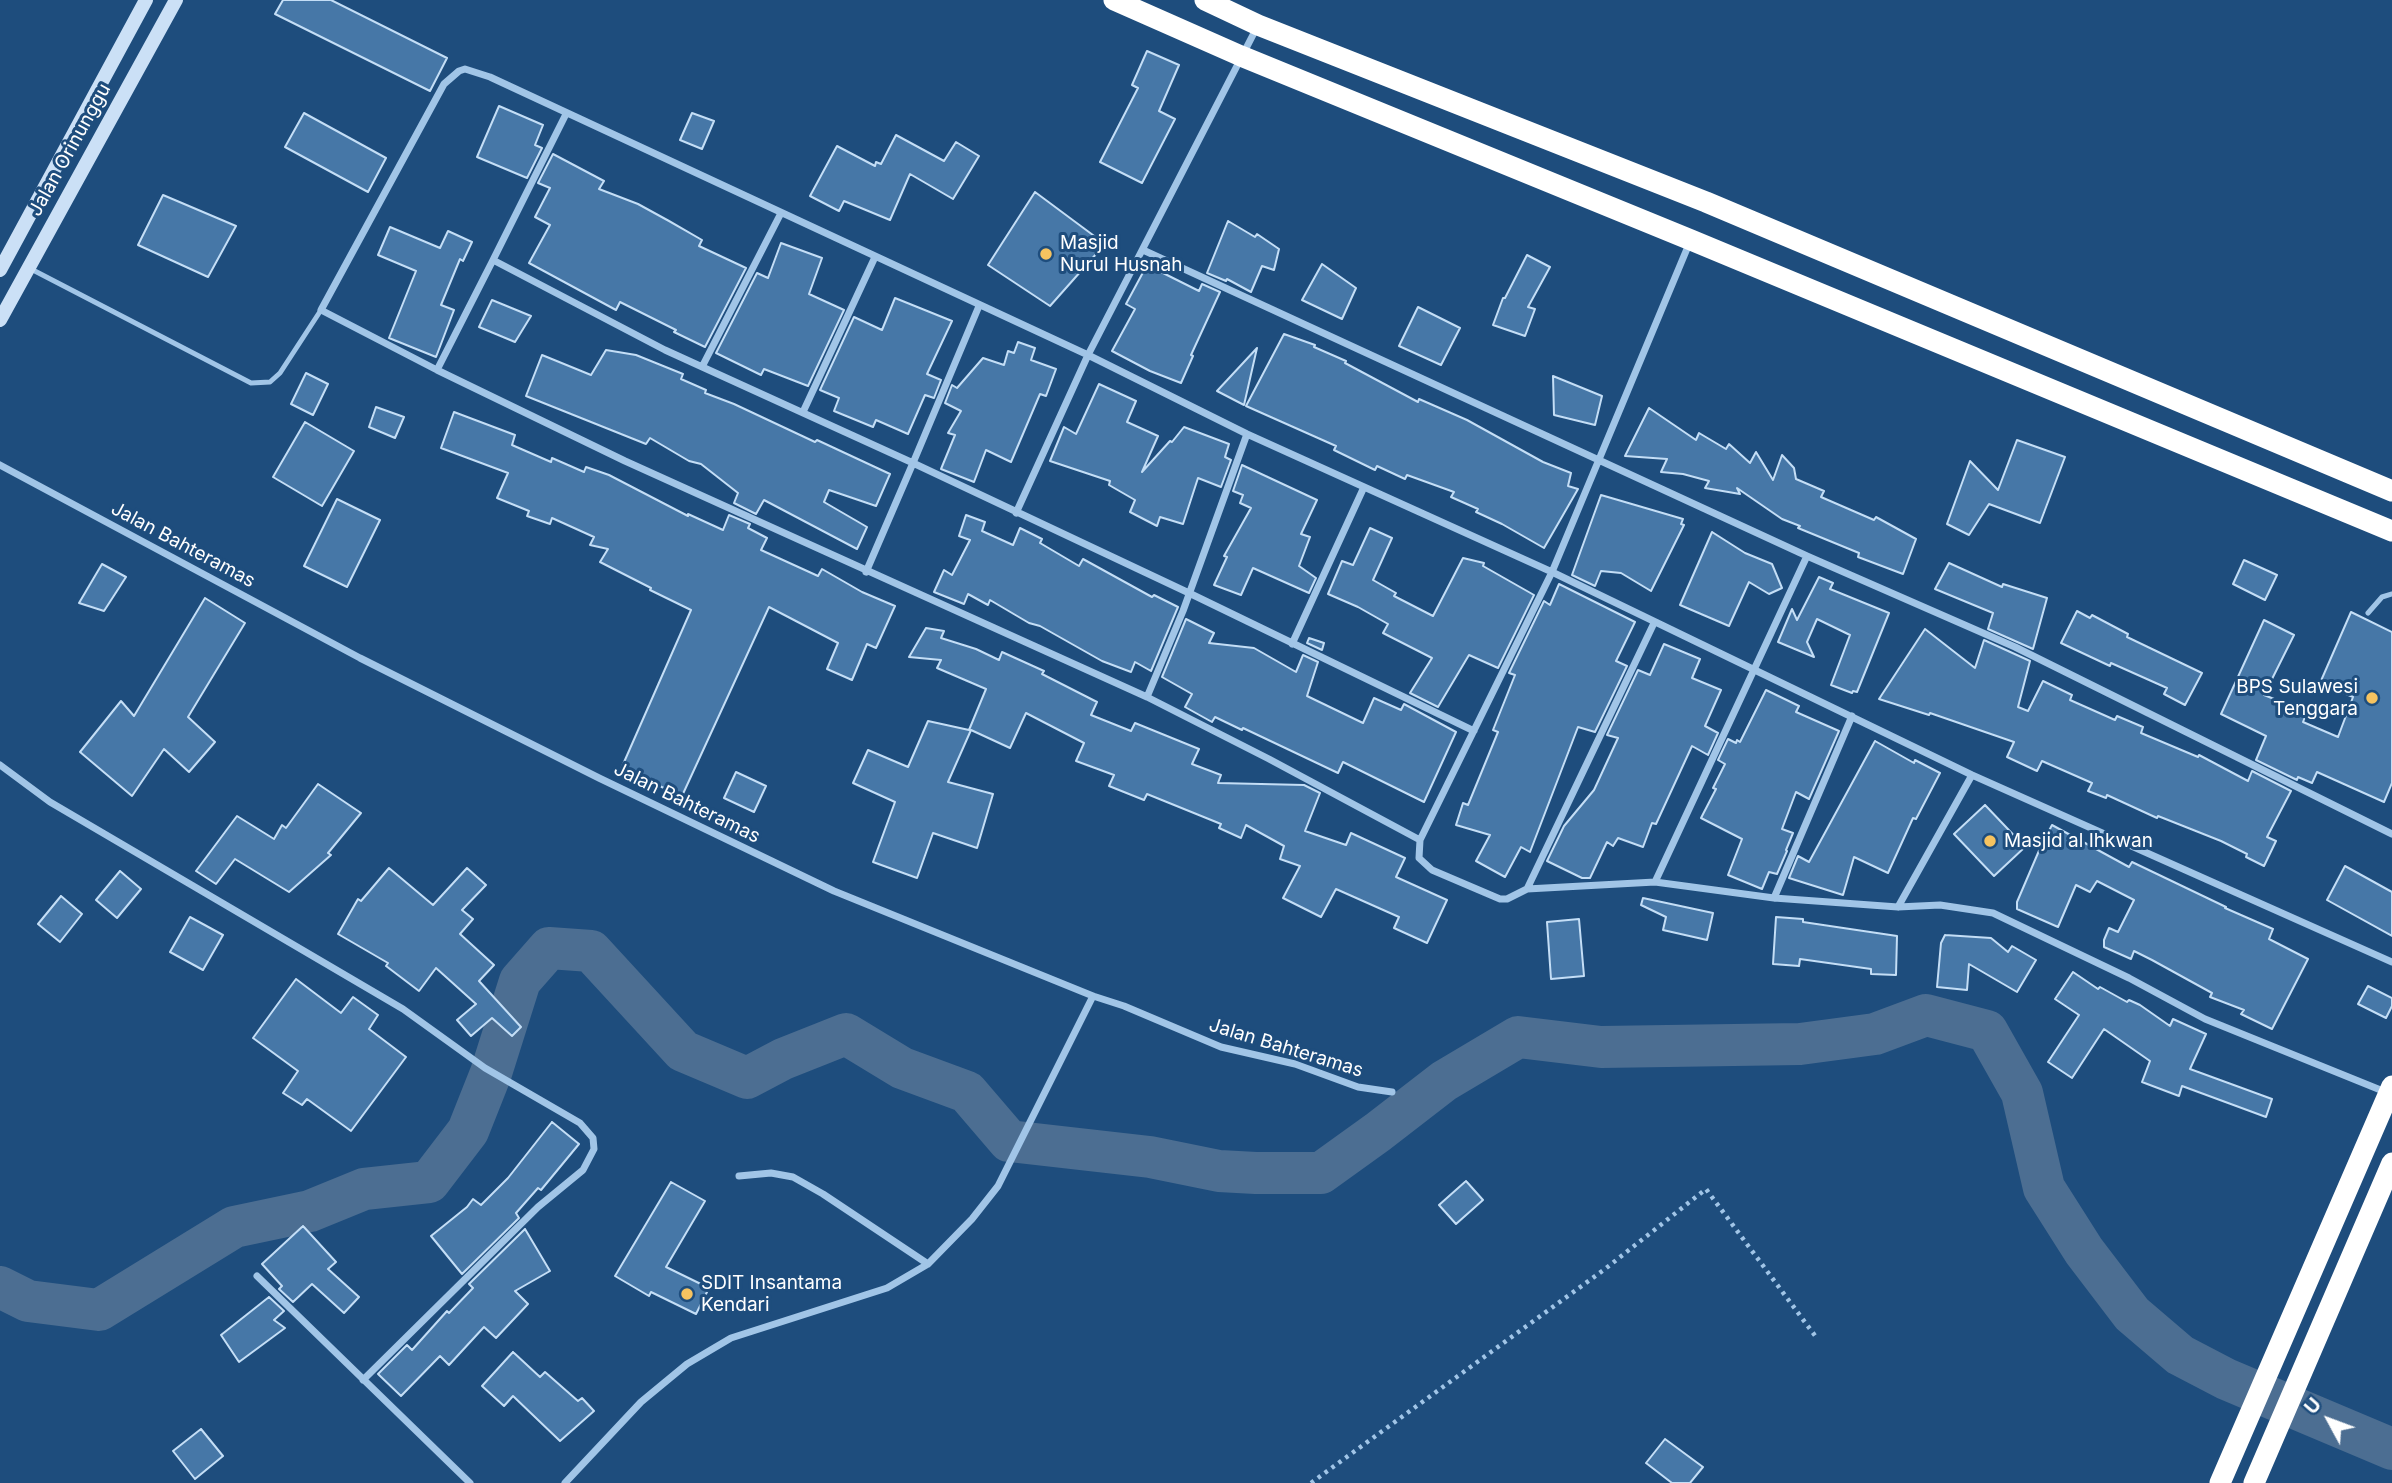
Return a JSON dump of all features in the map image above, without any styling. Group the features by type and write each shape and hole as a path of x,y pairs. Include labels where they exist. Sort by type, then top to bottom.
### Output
{"highway":[{"path":"1114,0 1241,56 2392,531"},
{"path":"1205,0 1258,25 1706,202 2392,491"},
{"path":"2220,1483 2390,1089"},
{"path":"2254,1483 2392,1163"}],"street":[{"name":"Jalan Orinunggu","path":"0,270 146,0"},
{"name":"Jalan Orinunggu","path":"0,320 176,0"},
{"path":"1016,513 1088,355 1258,25"},
{"path":"1420,840 1147,697 625,461 437,370 321,310 444,84 465,69 490,77 1088,355 1247,434 1552,572 1972,775 2392,962"},
{"path":"437,370 566,114"},
{"path":"703,365 781,213"},
{"path":"1691,240 1552,572 1420,840 1419,859 1432,870 1500,899 1507,899 1527,889 1655,881 1774,898 1898,907 1940,905 1993,913 2129,978 2204,1019 2390,1089"},
{"path":"1143,250 1807,556 2015,648 2392,834"},
{"path":"803,412 875,257"},
{"path":"493,260 665,350 703,365 1189,593 1474,732"},
{"path":"866,572 979,306"},
{"path":"1147,697 1189,593 1247,434"},
{"name":"Jalan Bahteramas","path":"0,465 360,659 834,891 1221,1047 1295,1064 1358,1087 1392,1092"},
{"path":"1293,644 1364,487"},
{"path":"1655,881 1807,556"},
{"path":"1527,889 1654,623"},
{"path":"1774,898 1852,716"},
{"path":"0,765 50,802 403,1009 485,1068 580,1123 593,1138 594,1150 583,1170 538,1207 363,1380"},
{"path":"1898,907 1972,775"},
{"path":"565,1483 641,1402 687,1364 731,1338 887,1288 928,1264 972,1219 998,1186 1018,1151 1093,996"},
{"path":"738,1176 771,1173 793,1177 928,1264"},
{"path":"257,1276 470,1483"}],"lane":[{"path":"27,267 251,383 270,382 280,373 321,310"},
{"path":"2368,613 2382,597 2392,594"}],"path":[{"path":"1311,1483 1605,1269 1706,1189 1816,1337"}],"building":[{"path":"283,0 331,0 447,58 430,91 275,14"},
{"path":"1147,51 1179,65 1159,111 1175,119 1142,183 1100,162 1138,88 1132,85"},
{"path":"499,106 543,125 535,145 542,148 527,178 477,157"},
{"path":"304,113 386,158 368,192 285,147"},
{"path":"692,113 714,121 702,149 680,140"},
{"path":"896,135 944,161 956,142 979,156 953,199 910,174 890,220 844,201 839,211 810,196 837,146 875,166 876,162 881,164"},
{"path":"553,154 604,181 599,189 638,204 702,240 699,246 746,268 705,347 620,302 616,310 529,263 550,225 535,217 550,188 538,183"},
{"name":"Masjid Nurul Husnah","path":"1035,192 1105,244 1050,306 988,265"},
{"path":"163,195 236,226 208,277 138,245"},
{"path":"1228,221 1255,237 1257,234 1279,249 1274,270 1262,266 1251,292 1227,279 1226,281 1207,273"},
{"path":"390,227 440,248 448,231 472,242 463,261 460,259 441,305 454,310 436,357 389,338 416,271 378,255"},
{"path":"781,243 822,258 809,294 844,310 808,386 764,369 761,375 716,353 757,273 768,278"},
{"path":"1527,255 1550,267 1528,307 1535,309 1525,336 1493,325 1503,298"},
{"path":"1322,264 1356,288 1342,319 1302,300"},
{"path":"1147,265 1199,291 1202,284 1220,292 1181,383 1150,371 1112,351 1135,309 1126,304"},
{"path":"895,298 952,321 927,374 941,380 934,398 925,395 908,434 876,420 873,427 834,411 839,398 820,390 854,317 882,330"},
{"path":"492,300 531,316 515,342 479,327"},
{"path":"1418,307 1460,328 1441,365 1399,346"},
{"path":"1284,334 1315,345 1314,347 1346,361 1345,363 1418,402 1419,399 1467,420 1543,462 1571,473 1568,486 1578,489 1544,548 1476,512 1478,509 1451,497 1454,492 1407,475 1405,479 1377,466 1375,470 1334,450 1336,446 1246,406"},
{"path":"1018,342 1035,348 1031,360 1056,369 1046,396 1040,394 1011,462 986,450 974,482 941,469 955,435 948,433 961,411 945,403 952,385 957,388 983,358 1004,365 1008,351 1014,353"},
{"path":"1257,348 1244,405 1217,391"},
{"path":"606,350 636,355 683,374 681,379 706,390 705,393 890,474 876,506 829,490 824,502 867,527 857,549 764,500 756,514 734,503 738,493 701,464 689,461 650,438 646,444 526,396 542,355 591,375"},
{"path":"306,373 328,384 313,415 291,404"},
{"path":"1553,376 1602,396 1595,425 1554,415"},
{"path":"1099,384 1136,401 1127,422 1158,436 1142,472 1184,427 1229,444 1225,457 1231,460 1221,487 1198,478 1183,524 1160,517 1157,526 1130,512 1135,500 1109,485 1110,481 1050,461 1064,427 1076,434"},
{"path":"376,407 404,417 395,438 369,427"},
{"path":"1649,408 1696,440 1699,433 1726,449 1729,444 1750,463 1756,452 1773,480 1782,455 1794,468 1796,479 1824,491 1821,497 1874,520 1876,517 1916,539 1903,574 1858,557 1859,553 1798,528 1800,526 1782,519 1737,488 1740,494 1705,488 1709,481 1661,472 1667,459 1625,456"},
{"path":"454,412 515,435 512,445 551,462 552,458 584,472 586,467 609,475 688,516 723,530 729,515 750,524 748,528 767,538 761,550 818,576 822,569 862,592 895,606 876,648 867,644 852,680 827,669 838,643 769,607 682,796 621,769 691,610 600,562 608,549 590,545 594,537 552,518 550,524 527,516 529,511 497,498 508,473 441,448"},
{"path":"305,422 354,451 322,506 273,477"},
{"path":"2017,440 2065,457 2040,523 1989,504 1969,535 1947,524 1970,461 1998,490"},
{"path":"1242,465 1317,500 1301,534 1310,537 1299,566 1316,578 1309,593 1253,568 1241,595 1214,585 1227,557 1224,556 1251,508 1240,503 1243,495 1233,491"},
{"path":"1601,495 1683,519 1681,524 1684,525 1651,591 1621,573 1601,571 1595,586 1572,575"},
{"path":"337,499 380,520 347,587 304,566"},
{"path":"966,515 985,522 982,531 1013,545 1020,528 1042,539 1040,543 1079,566 1083,559 1152,597 1154,595 1178,607 1151,671 1135,662 1131,672 1102,661 990,600 988,605 968,594 964,604 934,592 944,570 952,575 970,540 959,536"},
{"path":"1370,528 1392,538 1373,580 1396,593 1394,596 1433,616 1463,558 1484,563 1483,566 1534,595 1498,668 1469,655 1438,707 1410,693 1432,658 1383,633 1388,624 1328,594 1342,561 1353,565"},
{"path":"1712,532 1745,553 1772,564 1782,588 1769,594 1749,582 1729,626 1680,605"},
{"path":"2244,560 2277,575 2265,600 2233,584"},
{"path":"1949,563 2002,587 2003,584 2047,598 2033,649 1988,629 1993,613 1935,589"},
{"path":"102,564 126,577 104,611 79,603"},
{"path":"1819,577 1833,583 1830,589 1889,613 1857,692 1852,693 1831,685 1850,635 1817,619 1807,642 1814,657 1778,642 1792,609 1797,620"},
{"path":"1559,584 1635,622 1616,661 1627,666 1595,732 1578,727 1530,852 1521,847 1505,877 1476,861 1490,835 1456,825 1463,803 1468,805 1498,732 1493,730 1515,675 1509,673 1544,601 1550,605"},
{"path":"205,598 245,623 188,717 215,742 189,772 164,749 132,796 80,752 121,701 134,716"},
{"path":"2077,611 2090,618 2092,615 2128,634 2127,637 2202,673 2185,705 2164,694 2167,688 2061,643"},
{"path":"2351,612 2392,632 2392,783 2384,802 2317,772 2312,783 2298,777 2297,780 2256,760 2266,736 2221,714 2264,620 2294,635 2264,695 2307,712 2303,722 2338,737 2353,697 2320,683"},
{"path":"1186,619 1214,633 1209,643 1254,648 1296,672 1303,655 1318,662 1307,696 1363,723 1374,698 1401,710 1404,704 1456,732 1424,802 1343,762 1338,773 1243,728 1242,730 1215,717 1212,722 1185,707 1192,694 1162,677"},
{"path":"926,628 944,631 941,638 976,649 999,660 1002,652 1044,671 1042,674 1097,702 1091,715 1131,731 1135,723 1199,749 1192,764 1221,775 1218,783 1304,785 1320,793 1305,831 1346,845 1351,833 1405,858 1396,877 1447,900 1427,943 1394,928 1399,917 1336,889 1321,917 1283,898 1300,866 1280,859 1284,846 1246,825 1241,838 1219,828 1221,824 1147,794 1144,800 1109,786 1114,775 1076,761 1084,743 1026,713 1010,748 971,730 948,782 993,794 977,848 933,833 917,878 873,862 895,802 853,783 868,750 908,767 928,721 969,730 986,689 937,668 941,660 909,657"},
{"path":"1925,629 1975,668 1984,640 2030,661 2018,707 2028,711 2043,681 2072,695 2070,700 2115,720 2117,716 2143,727 2141,733 2198,757 2199,755 2248,781 2252,771 2291,791 2267,837 2276,841 2264,866 2221,841 2158,816 2157,818 2107,795 2106,798 2088,791 2092,783 2042,761 2037,771 2007,757 2014,742 1930,713 1929,715 1879,699"},
{"path":"1309,638 1324,643 1322,650 1307,643"},
{"path":"1664,644 1700,659 1692,678 1721,690 1705,726 1718,733 1708,755 1692,746 1656,824 1652,823 1643,847 1618,838 1613,846 1607,842 1590,878 1582,878 1547,861 1564,826 1594,790 1618,738 1607,735 1638,670 1650,675"},
{"path":"1766,690 1799,706 1796,712 1839,731 1809,799 1796,792 1782,829 1793,833 1787,851 1777,874 1769,872 1762,889 1728,875 1742,839 1701,818 1725,764 1718,760 1728,739 1740,742"},
{"path":"1875,741 1914,763 1915,760 1940,773 1916,819 1913,818 1888,873 1854,857 1843,895 1789,878 1798,856 1809,862"},
{"path":"736,772 766,786 754,812 724,798"},
{"path":"318,784 361,813 328,853 331,855 289,892 235,859 216,884 196,871 237,816 274,839 282,825 286,828"},
{"name":"Masjid al Ihkwan","path":"1985,805 2025,847 1994,876 1954,834"},
{"path":"2052,825 2129,867 2132,862 2273,929 2269,939 2308,959 2272,1029 2241,1014 2244,1010 2210,997 2212,993 2134,951 2131,959 2104,947 2109,928 2118,932 2134,900 2097,881 2090,892 2076,885 2058,927 2017,909 2017,902"},
{"path":"2345,866 2392,892 2392,936 2327,900"},
{"path":"389,868 433,905 467,868 486,885 462,910 473,919 460,934 494,965 479,981 521,1027 512,1036 492,1018 471,1036 457,1020 476,1004 436,968 419,991 386,966 388,963 338,934 358,899 361,901"},
{"path":"120,871 141,889 117,918 96,900"},
{"path":"61,896 82,914 60,942 38,924"},
{"path":"1643,898 1713,913 1707,940 1663,930 1666,917 1641,905"},
{"path":"190,917 223,935 203,970 170,952"},
{"path":"1776,917 1803,919 1803,922 1897,936 1896,975 1871,974 1871,969 1800,959 1799,966 1773,964"},
{"path":"1579,919 1584,976 1551,979 1547,922"},
{"path":"1945,935 1991,938 2008,952 2012,946 2036,960 2017,992 1969,964 1967,990 1937,987 1941,943"},
{"path":"2073,972 2098,989 2100,987 2127,1002 2129,1000 2140,1005 2170,1026 2173,1019 2206,1034 2190,1069 2272,1099 2266,1117 2182,1086 2179,1096 2142,1082 2150,1061 2104,1029 2072,1078 2048,1062 2079,1015 2055,999"},
{"path":"296,979 341,1013 353,997 378,1015 369,1029 406,1057 351,1131 307,1099 302,1105 283,1093 298,1071 253,1038"},
{"path":"2368,986 2392,998 2392,1006 2386,1018 2358,1004"},
{"path":"552,1122 579,1144 541,1190 538,1188 516,1213 519,1218 462,1274 431,1236 473,1199 481,1205 508,1178"},
{"path":"1466,1181 1483,1200 1456,1224 1439,1205"},
{"path":"671,1182 705,1201 666,1267 709,1288 696,1314 651,1292 649,1296 615,1276"},
{"path":"303,1226 336,1262 328,1269 359,1297 344,1313 312,1284 293,1302 279,1289 282,1286 262,1264"},
{"path":"525,1229 550,1271 515,1291 528,1304 496,1338 484,1327 449,1365 440,1356 401,1396 378,1374 407,1345 412,1350 447,1311 449,1313 473,1288 469,1284"},
{"path":"269,1297 284,1311 274,1320 285,1328 239,1362 221,1335"},
{"path":"513,1352 540,1377 545,1372 578,1401 582,1398 594,1411 560,1441 513,1396 504,1406 482,1386"},
{"path":"201,1429 223,1456 195,1479 173,1451"},
{"path":"1665,1439 1703,1467 1690,1483 1672,1483 1646,1463"}],"waterway":[{"path":"0,1287 28,1301 99,1310 234,1227 310,1211 364,1189 429,1182 468,1131 491,1073 520,981 549,948 591,951 683,1051 747,1078 783,1059 846,1034 902,1068 967,1092 1009,1141 1150,1157 1219,1171 1256,1173 1321,1173 1444,1081 1518,1037 1601,1047 1800,1044 1875,1034 1926,1015 1987,1031 2022,1093 2044,1188 2084,1251 2132,1314 2180,1355 2226,1379 2392,1449"}],"place":[{"name":"Masjid Nurul Husnah","path":"1046,254"},
{"name":"BPS Sulawesi Tenggara","path":"2372,698"},
{"name":"Masjid al Ihkwan","path":"1990,841"},
{"name":"SDIT Insantama Kendari","path":"687,1294"}]}
